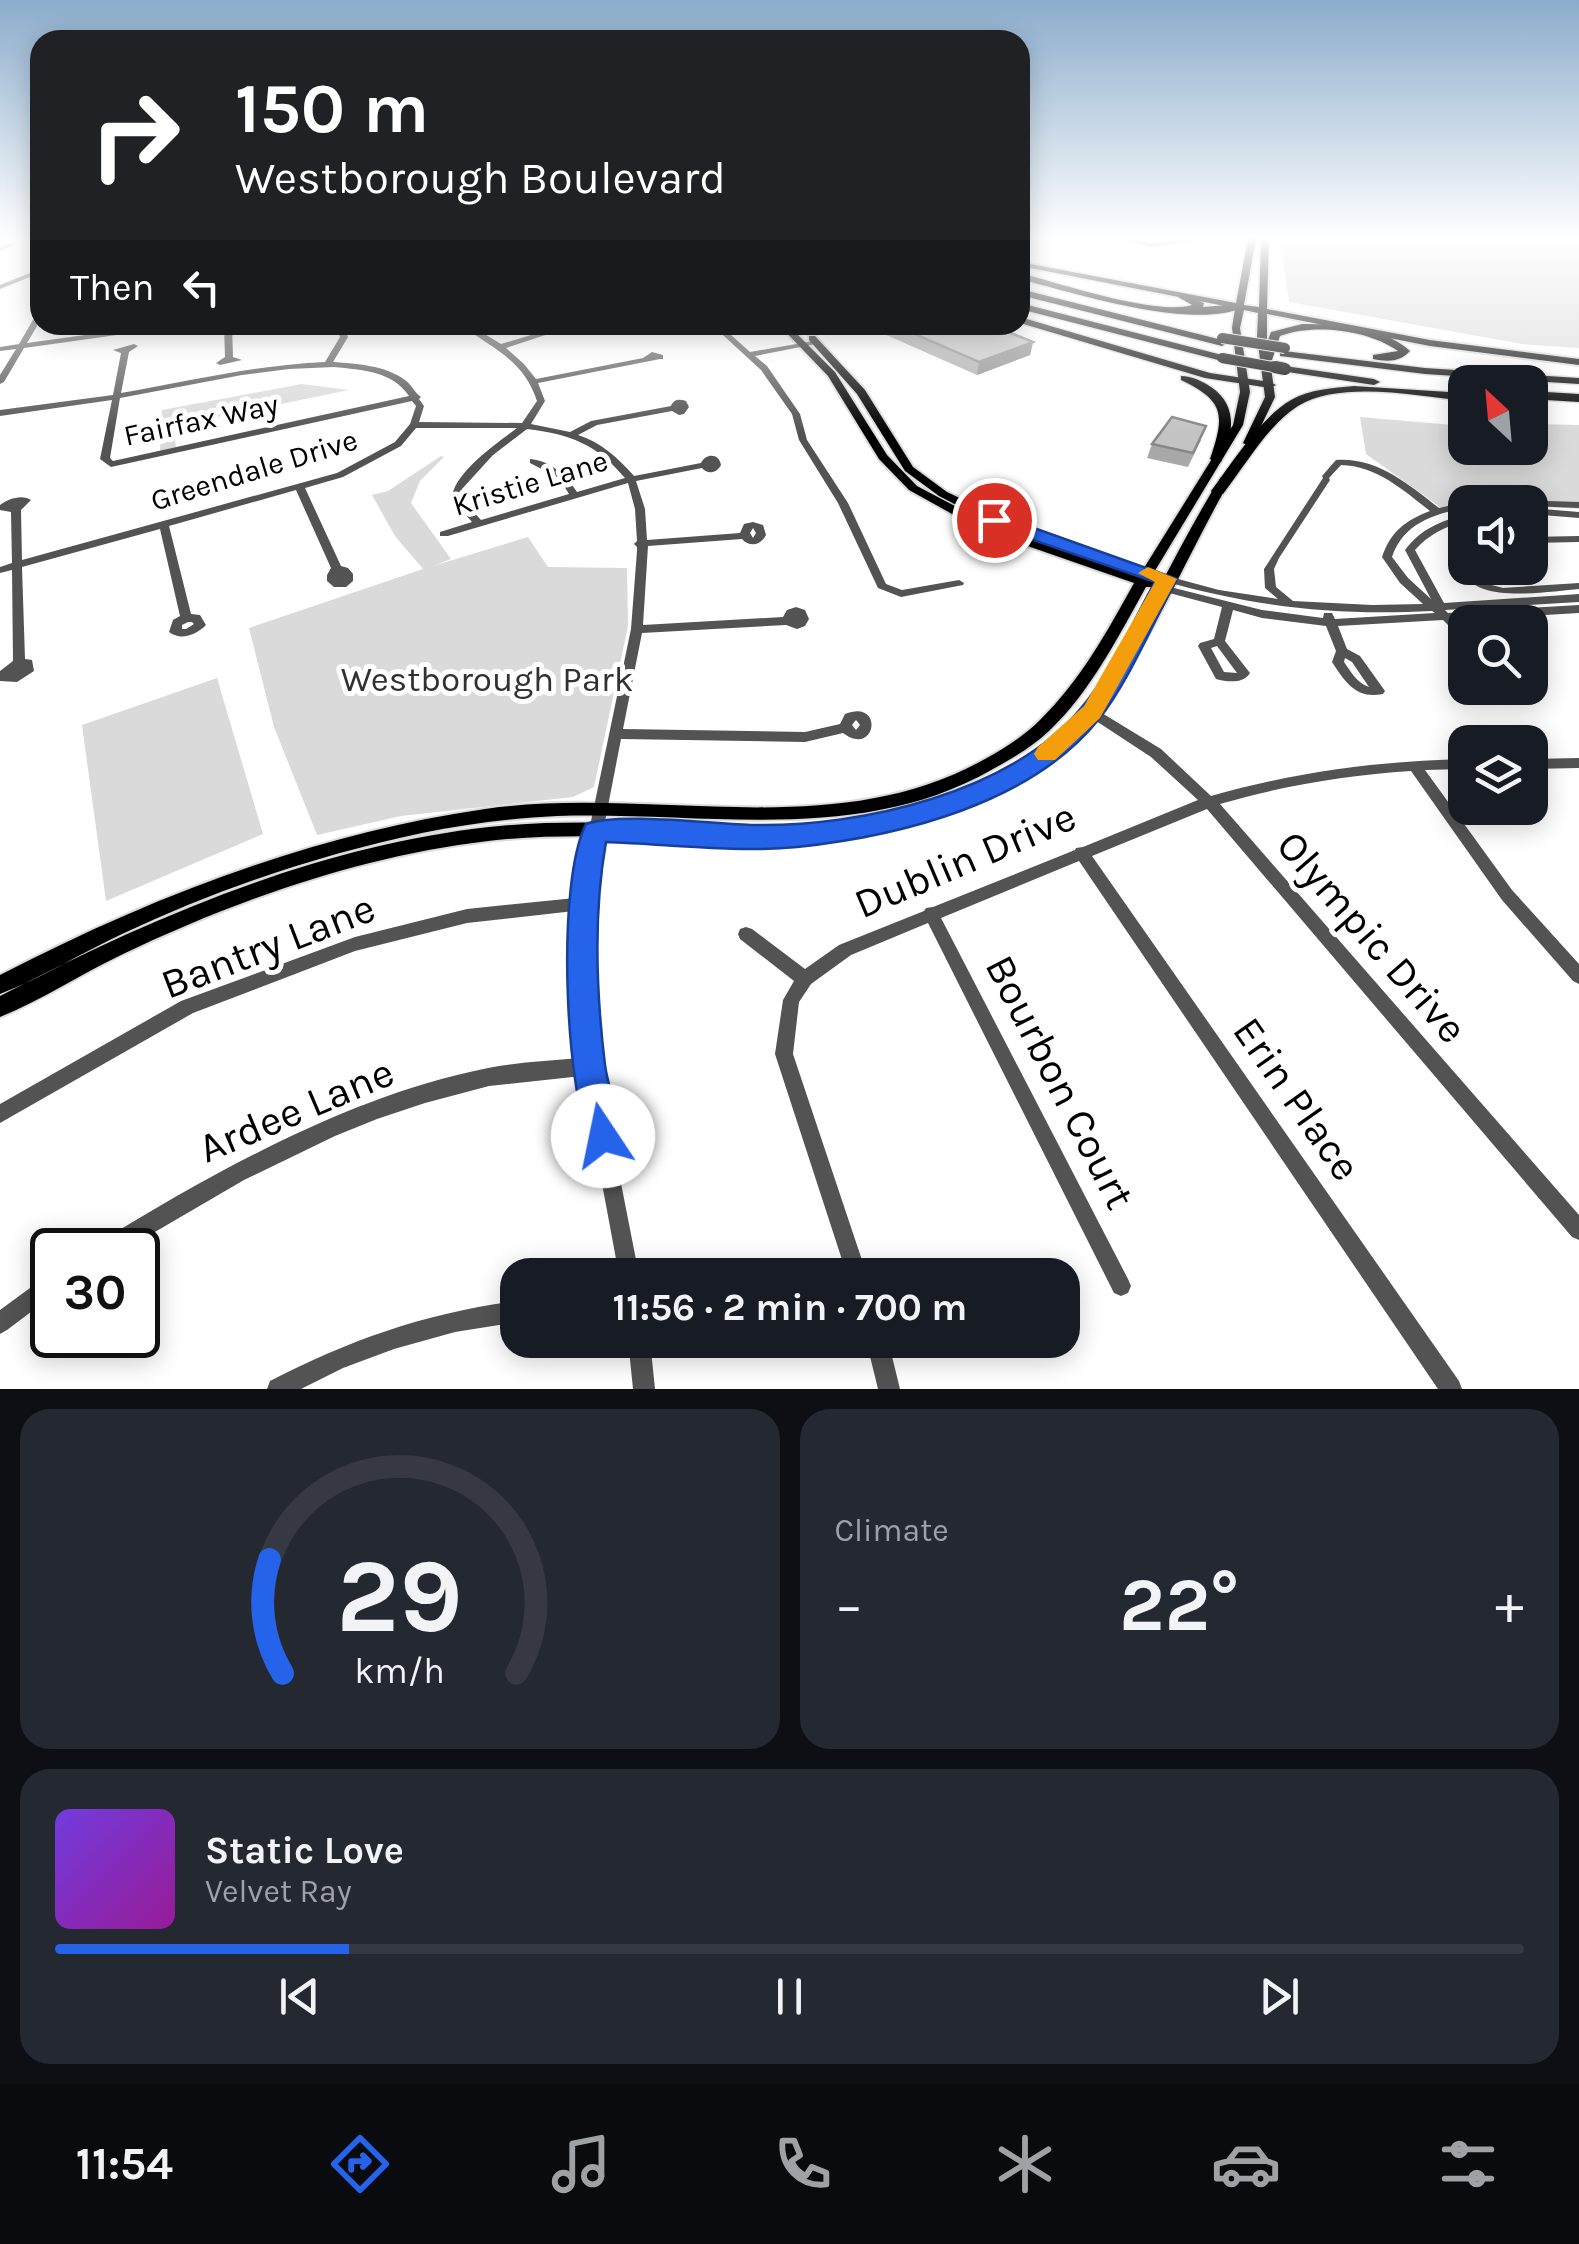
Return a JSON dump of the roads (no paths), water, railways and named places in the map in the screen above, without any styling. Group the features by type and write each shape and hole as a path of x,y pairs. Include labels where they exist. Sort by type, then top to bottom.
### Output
{"highway":[{"path":"1063,304 1285,351 1425,371 1579,381"},
{"path":"1135,304 1180,310 1200,307 1196,304"},
{"path":"1135,304 1189,313 1240,305"},
{"path":"1030,309 1222,358 1448,392"},
{"path":"1030,323 1194,372 1270,385"},
{"path":"1266,360 1275,334 1298,326 1382,338 1400,345 1405,352 1382,357 1285,351"},
{"path":"1068,335 1192,381 1216,396 1228,422 1216,459"},
{"path":"1218,491 1288,408 1306,397 1342,391 1448,394"},
{"path":"1548,398 1579,399"}],"main road":[{"path":"1234,304 1579,359"},
{"path":"0,1007 180,920 304,874 417,846 490,834 794,836 910,818 1006,780 1057,746 1092,712 1218,491 1262,422 1270,385 1264,304"},
{"path":"1277,304 1346,321"},
{"path":"0,985 128,922 300,857 475,817 601,809 791,815 898,799 991,764 1038,732 1080,689 1238,426 1244,382 1236,328 1240,305"},
{"path":"1264,309 1466,349 1579,359"},
{"path":"798,335 810,343"},
{"path":"805,335 844,388 887,464 922,494 984,527 1165,583"},
{"path":"1080,689 1079,700 1092,712"}],"street":[{"path":"0,382 30,333"},
{"path":"0,349 86,335"},
{"path":"228,335 229,358"},
{"path":"328,364 343,335"},
{"path":"479,524 457,499 457,488 490,453 525,426 541,402 533,382 501,347 481,335"},
{"path":"501,347 540,335"},
{"path":"728,335 751,354 796,414 804,440 842,502 882,586 901,594 959,583"},
{"path":"751,354 810,343"},
{"name":"Fairfax Way","path":"125,352 105,459 112,464 418,396"},
{"path":"533,382 646,359"},
{"path":"0,412 114,397 288,366 328,364 394,374 410,384 418,396 414,425 525,426 570,436 614,460 631,479 640,504 642,583 581,904 589,1066 627,1258"},
{"path":"570,436 594,423 673,408"},
{"name":"Greendale Drive","path":"0,570 300,488 380,457 414,425"},
{"path":"532,461 562,476 574,494"},
{"path":"1293,606 1271,588 1269,568 1339,462 1359,462 1379,469 1437,511"},
{"name":"Kristie Lane","path":"444,534 631,479 704,466"},
{"path":"300,488 338,571"},
{"path":"1548,504 1579,505"},
{"path":"16,509 19,663"},
{"path":"1448,509 1410,523 1389,543 1387,558 1417,598 1439,607 1448,617"},
{"path":"1548,512 1579,515"},
{"path":"1439,607 1438,598 1418,574 1410,550 1418,538 1448,523"},
{"path":"164,525 186,618"},
{"path":"639,544 742,536"},
{"path":"1548,540 1579,539"},
{"path":"1165,583 1228,606 1332,624 1448,618"},
{"path":"1165,583 1232,598 1324,610 1579,598"},
{"path":"1487,585 1494,589 1579,586"},
{"path":"1558,600 1574,610 1579,620"},
{"path":"1219,642 1228,606"},
{"path":"1324,610 1342,652"},
{"path":"1548,612 1574,610"},
{"path":"636,629 787,621"},
{"name":"Olympic Drive","path":"1092,712 1156,753 1209,802 1579,1230"},
{"path":"615,734 805,737 845,728"},
{"path":"1548,764 1573,763 1579,778"},
{"name":"Dublin Drive","path":"806,979 845,950 1209,802 1271,783 1448,764"},
{"path":"1414,765 1507,895 1579,976"},
{"name":"Erin Place","path":"1081,852 1452,1389"},
{"name":"Bantry Lane","path":"0,1114 187,1008 355,944 467,916 581,904"},
{"name":"Bourbon Court","path":"932,913 1121,1286"},
{"path":"746,934 806,979 792,1000 784,1054 851,1258"},
{"name":"Ardee Lane","path":"140,1228 195,1193 338,1123 477,1080 589,1066"},
{"path":"0,1323 30,1300"},
{"path":"278,1389 337,1356 466,1317 500,1313"},
{"path":"640,1358 644,1389"},
{"path":"880,1358 888,1389"}],"park label":[{"name":"Westborough Park","path":"487,679"}]}
